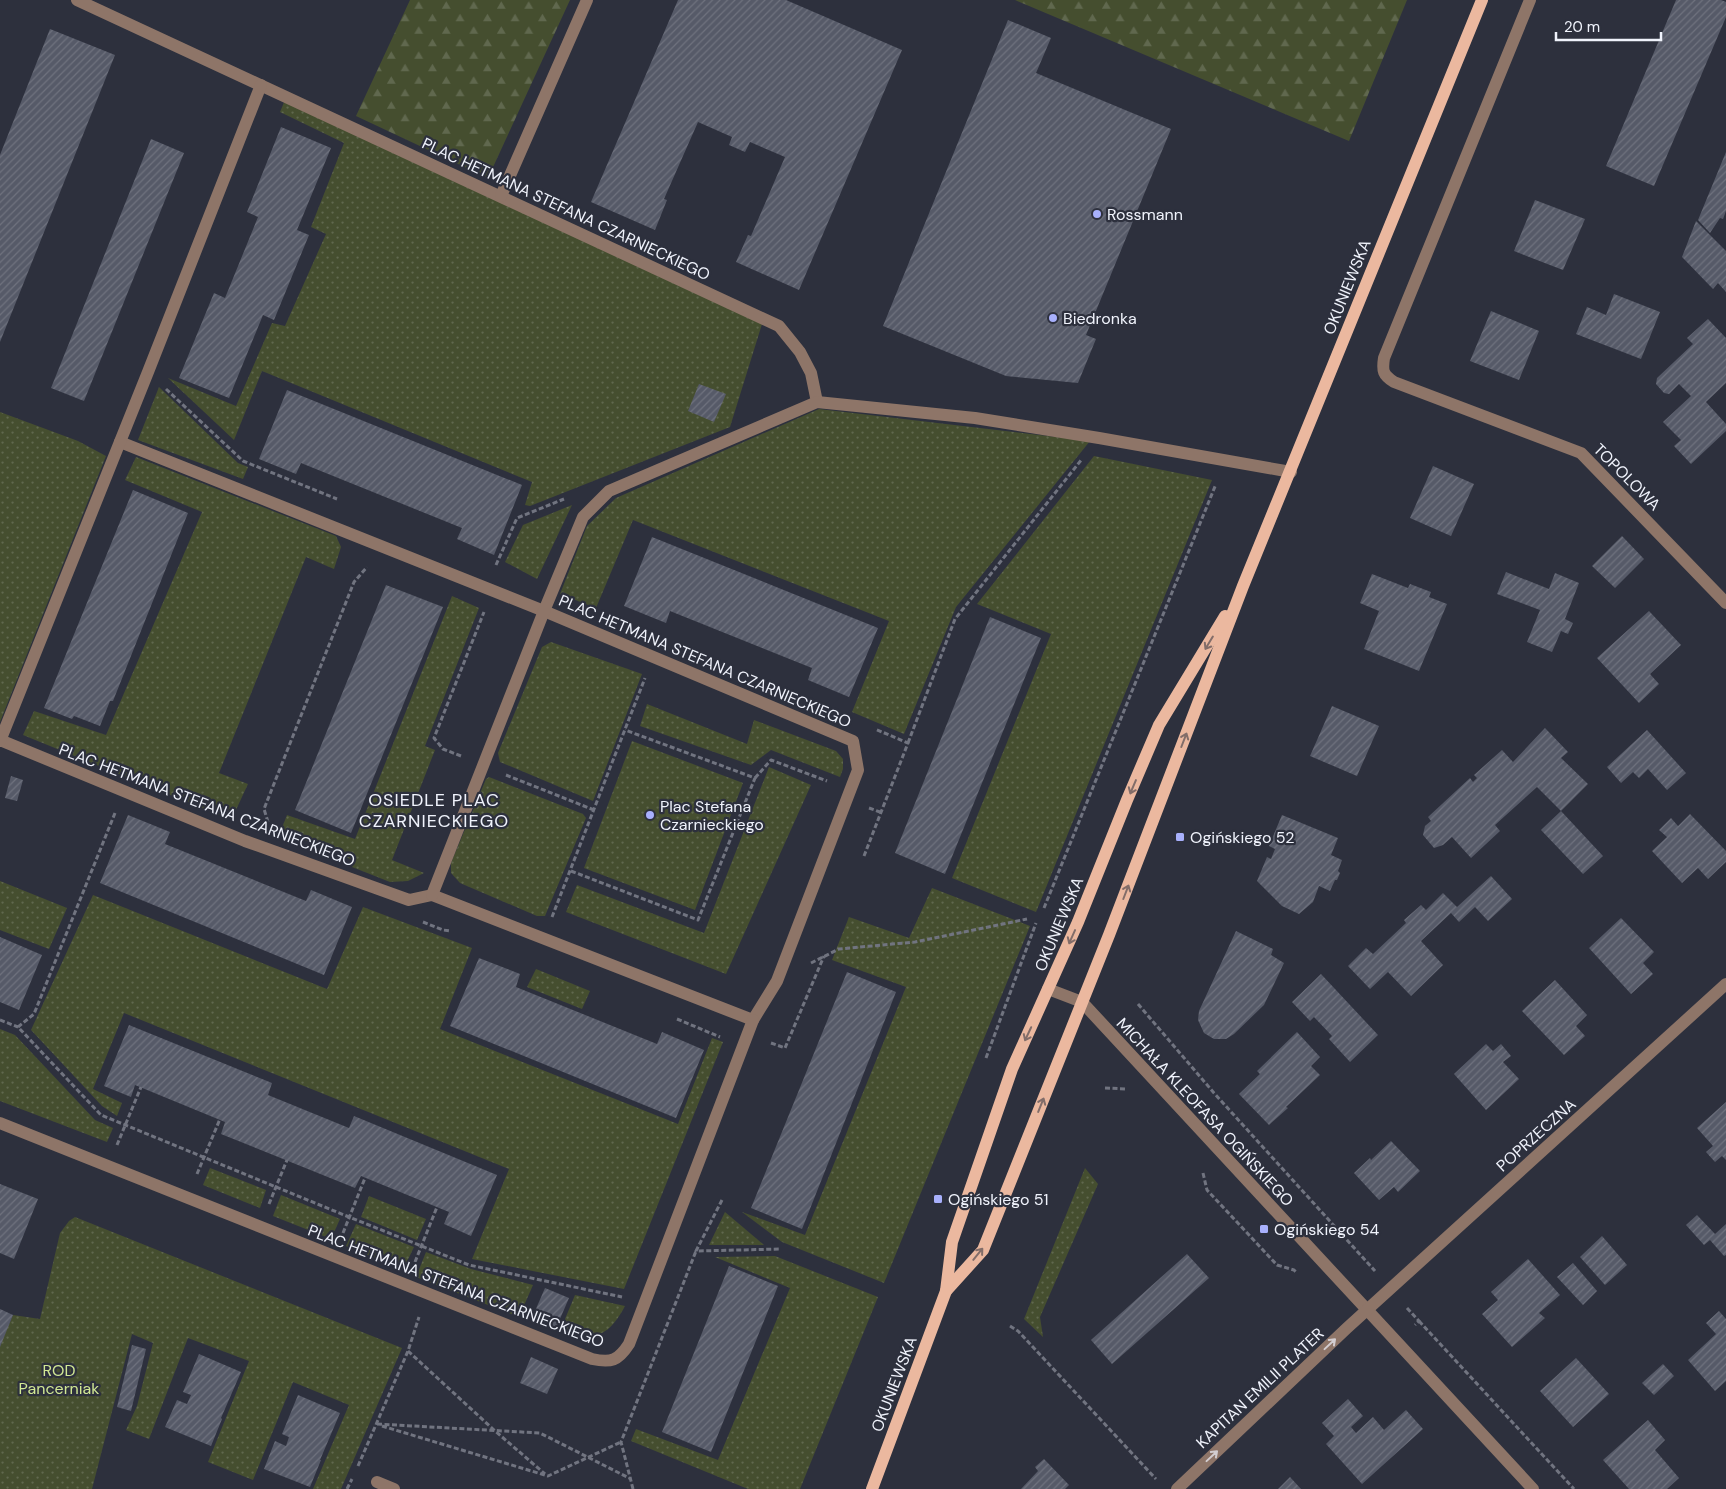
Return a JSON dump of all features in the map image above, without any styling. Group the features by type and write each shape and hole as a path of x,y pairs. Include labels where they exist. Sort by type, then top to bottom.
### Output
{"main road":[{"name":"OKUNIEWSKA","path":"946,1291 983,1250 1082,1002 1243,586 1482,0"},
{"name":"OKUNIEWSKA","path":"872,1489 946,1291 952,1242 1012,1069 1078,922 1159,725 1243,586"}],"street":[{"name":"PLAC HETMANA STEFANA CZARNIECKIEGO","path":"77,0 779,326 800,352 811,373 817,402"},
{"path":"501,196 587,0"},
{"name":"TOPOLOWA","path":"1530,0 1384,358 1383,371 1387,378 1394,382 1581,453 1726,604"},
{"name":"PLAC HETMANA STEFANA CZARNIECKIEGO","path":"262,85 0,740 245,841 409,900 432,895 583,517 610,491 817,402 975,418 1291,472"},
{"name":"PLAC HETMANA STEFANA CZARNIECKIEGO","path":"0,1123 592,1359 604,1362 622,1356 629,1344 645,1303 742,1046 753,1020 777,981 858,770 853,742 544,611 120,442"},
{"path":"432,895 753,1020"},
{"name":"MICHAŁA KLEOFASA OGIŃSKIEGO","path":"1048,989 1082,1002 1533,1489"},
{"name":"POPRZECZNA","path":"1367,1310 1724,992"},
{"name":"KAPITAN EMILII PLATER","path":"1176,1489 1367,1310"},
{"path":"377,1482 394,1489"}],"path":[{"path":"148,372 243,461 342,502"},
{"path":"864,856 955,619 1099,438"},
{"path":"1044,908 1226,460"},
{"path":"496,565 517,518 572,496 610,491"},
{"path":"487,561 504,569"},
{"path":"271,829 264,809 354,582 365,568 371,565"},
{"path":"488,603 434,738 443,749 594,810"},
{"path":"543,938 653,657"},
{"path":"872,728 908,743"},
{"path":"625,730 755,778"},
{"path":"570,871 698,920 755,778 771,760 851,790 866,807 880,812"},
{"path":"18,1027 34,1014 116,811"},
{"path":"777,981 839,949 915,942 1027,919"},
{"path":"986,1058 1036,923"},
{"path":"669,1016 742,1046 768,1042 785,1048 824,956"},
{"path":"1138,1004 1214,1093 1419,1321 1574,1489"},
{"path":"0,1020 18,1027 101,1115 469,1265 645,1303 673,1311"},
{"path":"108,1166 141,1087"},
{"path":"1105,1088 1126,1088 1132,1095"},
{"path":"187,1198 220,1120"},
{"path":"260,1226 287,1160"},
{"path":"1198,1167 1205,1174 1207,1190 1276,1265 1294,1270 1300,1277"},
{"path":"333,1256 366,1178"},
{"path":"633,1489 621,1442 696,1251 722,1200"},
{"path":"406,1284 437,1207"},
{"path":"696,1251 781,1249"},
{"path":"347,1489 408,1351 427,1293"},
{"path":"1397,1341 1419,1321"},
{"path":"1010,1326 1018,1330 1158,1482"},
{"path":"408,1351 494,1430 548,1476"},
{"path":"377,1424 548,1476 621,1442"},
{"path":"377,1424 540,1433 631,1479"}],"green space":[{"path":"410,0 570,0 488,178 356,116"},
{"path":"1015,0 1407,0 1349,141"},
{"path":"285,100 762,324 730,427 530,506 525,505 532,482 262,371 234,440 168,378 236,406 272,323 285,326 326,234 311,227 344,143 280,112"},
{"path":"159,387 238,463 248,467 243,479 138,440"},
{"path":"819,409 1090,441 956,607 904,734 852,712 889,621 633,520 596,608 560,594 587,526 616,498"},
{"path":"0,412 78,441 106,456 0,722"},
{"path":"1094,456 1212,480 1036,912 952,878 1051,634 977,604"},
{"path":"136,457 336,536 341,547 334,569 306,557 219,773 248,784 235,812 224,817 23,735 34,711 106,735 202,512 125,480"},
{"path":"572,505 537,579 505,562 523,525"},
{"path":"452,596 479,608 425,746 435,750 392,860 424,873 408,881 390,882 352,867 355,861 281,830 287,815 355,839"},
{"path":"551,642 642,674 593,801 500,762 498,753 542,647"},
{"path":"647,704 747,744 754,720 836,751 843,759 843,769 840,777 771,750 751,765 640,726"},
{"path":"632,741 743,783 695,910 584,868"},
{"path":"769,767 811,785 726,974 566,912 577,885 704,933"},
{"path":"489,777 583,814 586,818 545,916 537,916 460,883 451,873 451,863 486,779"},
{"path":"0,881 67,908 49,949 0,930"},
{"path":"932,888 1030,926 884,1283 782,1242 742,1212 805,1235 906,987 832,960 849,917 909,938"},
{"path":"93,895 327,989 363,907 472,948 440,1029 678,1124 712,1038 723,1042 624,1289 472,1259 509,1169 124,1013 93,1089 122,1103 117,1116 102,1106 31,1030"},
{"path":"536,969 590,991 582,1009 527,987"},
{"path":"0,1029 15,1035 95,1120 113,1128 107,1142 0,1101"},
{"path":"210,1168 266,1190 260,1208 203,1185"},
{"path":"1085,1168 1098,1184 1040,1317 1043,1337 1024,1319"},
{"path":"281,1195 340,1219 331,1239 273,1216"},
{"path":"369,1196 426,1219 417,1240 361,1217"},
{"path":"725,1212 764,1245 709,1245"},
{"name":"ROD Pancerniak","path":"75,1217 402,1348 341,1489 313,1489 349,1405 293,1382 253,1480 208,1462 249,1361 188,1338 149,1439 126,1430 137,1406 153,1343 132,1334 92,1489 0,1489 0,1345 13,1315 40,1319 60,1233 69,1221"},
{"path":"356,1224 414,1247 403,1270 346,1246"},
{"path":"426,1252 471,1269 533,1285 519,1317 416,1277"},
{"path":"775,1256 878,1297 800,1489 748,1489 631,1441 636,1429 718,1460 790,1288 715,1257"},
{"path":"575,1295 625,1306 612,1325 606,1331 599,1334 582,1336 560,1331"}],"building":[{"path":"678,0 786,0 902,50 799,290 736,262 748,235 751,236 785,157 750,142 745,152 729,145 732,137 698,122 664,199 667,200 655,230 591,202"},
{"path":"1676,0 1721,0 1726,2 1726,17 1654,186 1606,166"},
{"path":"1008,20 1051,38 1036,73 1171,129 1086,335 1096,339 1078,383 1006,376 883,326"},
{"path":"50,29 115,55 0,342 0,155"},
{"path":"281,127 331,148 297,230 309,235 274,320 263,315 229,398 179,378 214,293 225,298 258,217 247,212"},
{"path":"151,139 184,153 84,401 51,388"},
{"path":"1726,152 1726,211 1723,219 1720,218 1710,233 1698,220"},
{"path":"1535,200 1585,219 1563,270 1514,251"},
{"path":"1696,221 1726,251 1726,292 1718,283 1713,289 1682,257"},
{"path":"1614,294 1660,312 1641,359 1576,334 1587,307 1606,315"},
{"path":"1491,311 1539,331 1519,380 1470,361"},
{"path":"1708,319 1726,338 1726,383 1706,402 1726,424 1726,431 1691,464 1674,446 1681,440 1663,422 1691,396 1679,384 1669,394 1664,393 1656,384 1657,378 1693,344 1687,338"},
{"path":"699,384 726,394 714,422 688,411"},
{"path":"287,390 522,485 494,555 457,539 462,528 301,463 296,474 259,459"},
{"path":"1433,466 1474,484 1451,536 1410,518"},
{"path":"133,490 188,513 113,701 110,701 100,726 74,716 72,719 44,708"},
{"path":"1622,536 1644,559 1615,588 1592,566"},
{"path":"652,537 878,628 849,697 808,680 812,668 670,611 666,623 624,606"},
{"path":"1506,572 1549,589 1555,573 1579,583 1565,619 1573,623 1568,634 1561,631 1552,652 1527,642 1540,610 1497,594"},
{"path":"1372,574 1408,588 1410,584 1431,592 1429,597 1447,604 1419,671 1364,649 1379,611 1360,603"},
{"path":"386,585 443,607 351,833 295,810"},
{"path":"1649,611 1681,645 1650,674 1659,684 1639,703 1597,658"},
{"path":"990,617 1041,638 945,874 895,853"},
{"path":"1332,706 1379,726 1357,776 1310,756"},
{"path":"1545,728 1568,752 1561,758 1588,784 1561,811 1537,787 1495,825 1500,831 1471,858 1452,837 1443,845 1434,848 1423,835 1425,826 1431,821 1428,817 1470,778 1473,782 1477,778 1474,775 1502,750 1513,762"},
{"path":"1647,730 1686,773 1667,790 1648,769 1639,778 1633,772 1621,783 1607,767"},
{"path":"11,776 23,780 17,801 5,798"},
{"path":"1561,811 1603,856 1583,874 1541,830"},
{"path":"1690,814 1726,851 1726,862 1708,879 1698,868 1682,883 1652,851 1667,837 1659,830 1671,818 1678,826"},
{"path":"128,815 170,832 165,844 306,901 311,890 352,907 324,975 100,883"},
{"path":"1282,815 1338,838 1331,855 1342,860 1338,871 1340,873 1330,891 1319,886 1313,902 1299,914 1282,906 1257,881 1267,857 1271,859 1275,849 1269,846"},
{"path":"1491,876 1512,899 1488,921 1475,907 1459,922 1451,913 1421,941 1443,965 1411,996 1388,972 1370,989 1348,966 1366,948 1373,954 1406,923 1404,920 1421,905 1426,910 1443,893 1457,907"},
{"path":"1621,918 1654,952 1643,963 1653,974 1631,994 1589,948"},
{"path":"1236,931 1273,949 1271,955 1284,963 1264,1005 1234,1034 1226,1039 1214,1039 1204,1033 1198,1020 1199,1011"},
{"path":"0,937 42,955 19,1010 0,1002"},
{"path":"479,958 520,974 516,987 657,1044 662,1032 704,1050 676,1118 450,1026"},
{"path":"847,972 896,992 802,1229 751,1208"},
{"path":"1321,974 1378,1035 1350,1062 1329,1039 1332,1036 1314,1017 1310,1021 1292,1002"},
{"path":"1555,980 1587,1015 1576,1026 1585,1036 1564,1055 1522,1011"},
{"path":"129,1025 272,1083 268,1095 349,1128 354,1116 497,1175 471,1236 444,1224 449,1212 361,1176 355,1188 221,1134 225,1122 135,1085 131,1097 104,1086"},
{"path":"1297,1032 1320,1057 1311,1066 1320,1075 1269,1125 1239,1094 1260,1074 1257,1071"},
{"path":"1486,1044 1493,1051 1501,1044 1511,1056 1503,1062 1519,1079 1486,1110 1454,1074"},
{"path":"1726,1102 1726,1160 1722,1156 1715,1162 1706,1152 1713,1146 1697,1128"},
{"path":"1391,1141 1420,1171 1398,1192 1394,1187 1379,1200 1354,1173"},
{"path":"0,1184 38,1199 14,1259 0,1253"},
{"path":"1697,1215 1715,1234 1726,1224 1726,1255 1724,1256 1710,1240 1704,1245 1686,1225"},
{"path":"1602,1236 1627,1265 1605,1285 1580,1257"},
{"path":"1187,1254 1209,1278 1112,1364 1091,1340"},
{"path":"1528,1259 1560,1295 1539,1313 1545,1318 1512,1347 1482,1314 1498,1300 1491,1292"},
{"path":"1573,1263 1597,1291 1583,1305 1557,1277"},
{"path":"729,1266 778,1286 711,1452 662,1432"},
{"path":"545,1288 569,1298 556,1328 532,1318"},
{"path":"0,1309 13,1315 0,1347"},
{"path":"1719,1311 1726,1319 1726,1381 1715,1391 1688,1360 1716,1334 1706,1323"},
{"path":"132,1345 146,1349 131,1411 117,1407"},
{"path":"199,1354 241,1372 211,1446 165,1427 177,1400 187,1404 191,1395 183,1392"},
{"path":"531,1357 558,1369 547,1394 520,1383"},
{"path":"1576,1358 1609,1394 1573,1427 1540,1391"},
{"path":"1663,1364 1674,1376 1654,1395 1642,1383"},
{"path":"298,1395 340,1413 310,1487 264,1469 275,1441 286,1446 289,1437 282,1434"},
{"path":"1348,1399 1363,1416 1351,1427 1356,1433 1373,1417 1384,1430 1406,1410 1423,1429 1362,1484 1326,1444 1334,1436 1322,1423"},
{"path":"1648,1420 1665,1440 1655,1450 1679,1478 1667,1489 1629,1489 1603,1460"},
{"path":"1044,1459 1069,1485 1065,1489 1021,1489 1038,1471 1035,1467"},
{"path":"1290,1477 1301,1489 1278,1489"}],"place":[{"name":"Rossmann","path":"1097,214"},
{"name":"Biedronka","path":"1053,318"},
{"name":"Plac Stefana Czarnieckiego","path":"650,815"},
{"name":"Ogińskiego 52","path":"1180,837"},
{"name":"Ogińskiego 51","path":"938,1199"},
{"name":"Ogińskiego 54","path":"1264,1229"}],"district":[{"name":"OSIEDLE PLAC CZARNIECKIEGO","path":"434,810"}]}
